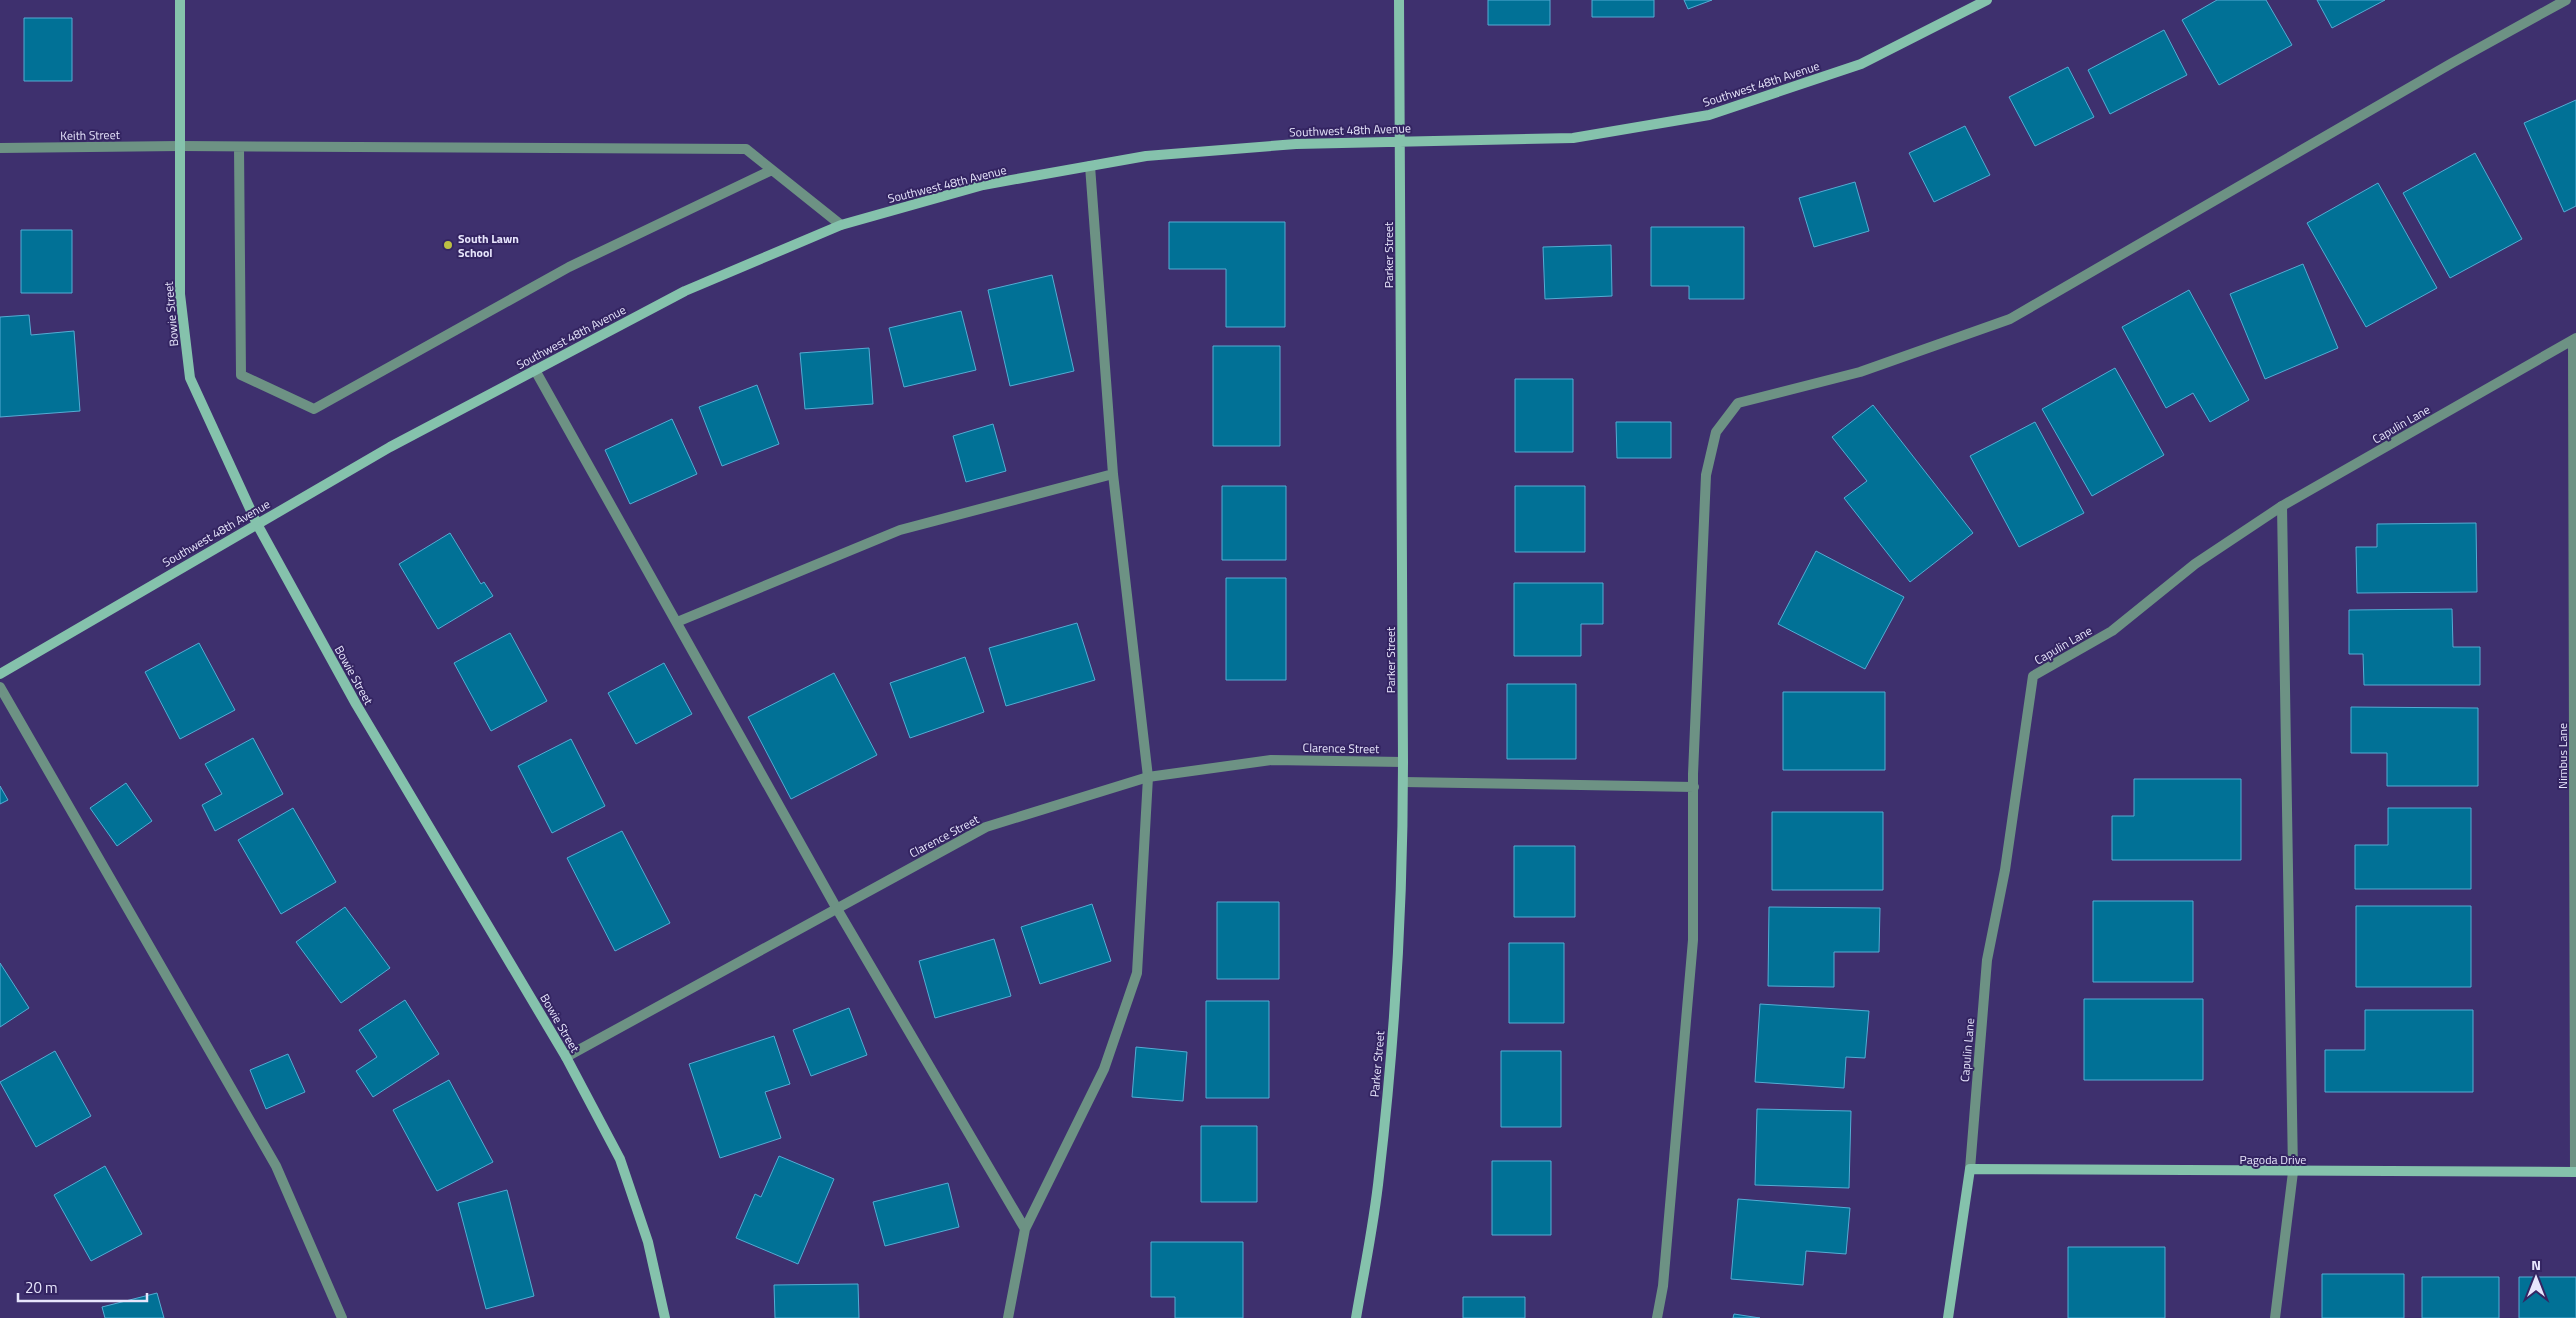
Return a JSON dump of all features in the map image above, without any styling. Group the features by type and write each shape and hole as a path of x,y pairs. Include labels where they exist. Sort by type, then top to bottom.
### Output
{"street":[{"name":"Bowie Street","path":"180,0 180,294 190,378 257,524 356,704 566,1057 620,1159 648,1242 665,1318"},
{"name":"Parker Street","path":"1356,1318 1379,1178 1394,1009 1403,782 1399,0"},
{"name":"Southwest 48th Avenue","path":"0,674 390,447 685,291 841,225 983,186 1155,156 1296,144 1573,138 1709,115 1861,64 1987,0"},
{"path":"1657,1318 1662,1286 1694,940 1694,787 1706,475 1716,432 1738,403 1860,372 2010,319 2452,63 2566,0"},
{"name":"Keith Street","path":"0,148 180,146 746,149 841,225"},
{"path":"239,147 242,375 314,410 569,266 772,170"},
{"path":"1008,1318 1025,1229 1104,1070 1137,973 1148,777 1113,474 1090,166"},
{"name":"Capulin Lane","path":"1948,1318 1970,1169 1987,960 2005,870 2033,676 2112,631 2195,564 2282,506 2575,339"},
{"name":"Nimbus Lane","path":"2575,339 2575,1172"},
{"path":"535,370 837,909 1025,1229"},
{"path":"677,622 900,530 1113,474"},
{"path":"2275,1318 2293,1172 2282,506"},
{"path":"0,686 276,1166 342,1318"},
{"name":"Clarence Street","path":"566,1057 986,827 1148,777 1271,760 1403,762"},
{"path":"1403,782 1694,787"},
{"name":"Pagoda Drive","path":"1970,1169 2575,1172"}],"building":[{"path":"1488,0 1550,0 1550,25 1488,25"},
{"path":"1592,0 1654,0 1654,17 1592,17"},
{"path":"1684,0 1712,0 1688,9"},
{"path":"2217,0 2266,0 2292,45 2219,85 2182,20"},
{"path":"2317,0 2385,0 2332,28"},
{"path":"24,18 72,18 72,81 24,81"},
{"path":"2164,30 2187,75 2110,114 2088,70"},
{"path":"2068,67 2094,117 2035,146 2009,97"},
{"path":"2576,100 2576,206 2564,212 2524,123"},
{"path":"1965,126 1990,175 1934,202 1909,153"},
{"path":"2475,153 2522,239 2450,278 2403,193"},
{"path":"1855,182 1869,231 1814,247 1799,198"},
{"path":"2378,183 2437,288 2366,327 2307,223"},
{"path":"1169,222 1285,222 1285,327 1226,327 1226,269 1169,269"},
{"path":"1651,227 1744,227 1744,299 1689,299 1689,286 1651,286"},
{"path":"21,230 72,230 72,293 21,293"},
{"path":"1611,245 1612,296 1545,299 1543,247"},
{"path":"2303,264 2338,348 2265,379 2230,294"},
{"path":"1052,275 1074,371 1010,386 988,290"},
{"path":"2189,290 2249,400 2210,422 2193,393 2166,408 2122,327"},
{"path":"961,311 976,370 904,387 889,328"},
{"path":"29,315 31,335 74,331 80,411 0,417 0,317"},
{"path":"1213,346 1280,346 1280,446 1213,446"},
{"path":"869,348 873,404 805,409 800,353"},
{"path":"2115,368 2164,455 2092,496 2042,409"},
{"path":"1515,379 1573,379 1573,452 1515,452"},
{"path":"757,385 779,444 722,466 699,407"},
{"path":"1873,405 1973,533 1910,582 1844,498 1867,481 1832,437"},
{"path":"672,419 697,474 630,504 605,450"},
{"path":"1616,422 1671,422 1671,458 1617,458"},
{"path":"2035,422 2084,513 2019,547 1970,456"},
{"path":"993,424 1006,471 966,482 953,436"},
{"path":"1222,486 1286,486 1286,560 1222,560"},
{"path":"1515,486 1585,486 1585,552 1515,552"},
{"path":"2476,523 2477,592 2357,593 2356,547 2377,547 2377,524"},
{"path":"450,533 481,584 484,582 493,596 438,629 399,564"},
{"path":"1816,551 1904,597 1865,669 1778,624"},
{"path":"1226,578 1286,578 1286,680 1226,680"},
{"path":"1514,583 1603,583 1603,624 1581,624 1581,656 1514,656"},
{"path":"2452,609 2453,647 2480,647 2480,685 2364,685 2363,654 2349,654 2349,610"},
{"path":"1077,623 1095,680 1006,706 989,648"},
{"path":"510,633 547,701 491,731 454,663"},
{"path":"199,643 235,710 180,739 145,672"},
{"path":"965,657 984,712 910,738 890,683"},
{"path":"664,663 692,714 636,744 608,693"},
{"path":"834,673 877,755 791,799 748,717"},
{"path":"1507,684 1576,684 1576,759 1507,759"},
{"path":"1783,692 1885,692 1885,770 1783,770"},
{"path":"2351,707 2478,708 2478,786 2387,786 2387,753 2351,753"},
{"path":"253,738 283,794 215,831 202,805 222,794 205,764"},
{"path":"571,739 605,806 552,833 518,766"},
{"path":"2134,779 2241,779 2241,860 2112,860 2112,816 2134,816"},
{"path":"126,783 152,821 117,846 90,808"},
{"path":"0,786 8,800 0,804"},
{"path":"293,808 336,882 281,914 238,840"},
{"path":"2388,808 2471,808 2471,889 2355,889 2355,845 2388,845"},
{"path":"1772,812 1883,812 1883,890 1772,890"},
{"path":"622,831 670,923 615,951 567,858"},
{"path":"1514,846 1575,846 1575,917 1514,917"},
{"path":"2093,901 2193,901 2193,982 2093,982"},
{"path":"1217,902 1279,902 1279,979 1217,979"},
{"path":"1092,904 1111,961 1040,984 1021,927"},
{"path":"2356,906 2471,906 2471,987 2356,987"},
{"path":"345,907 390,968 341,1003 296,942"},
{"path":"1769,907 1880,908 1879,952 1834,952 1834,987 1768,986"},
{"path":"994,939 1011,996 935,1018 919,961"},
{"path":"1509,943 1564,943 1564,1023 1509,1023"},
{"path":"0,963 29,1008 0,1027"},
{"path":"2084,999 2203,999 2203,1080 2084,1080"},
{"path":"405,1000 439,1054 373,1097 356,1071 377,1057 359,1030"},
{"path":"1206,1001 1269,1001 1269,1098 1206,1098"},
{"path":"1760,1004 1869,1011 1865,1058 1846,1057 1844,1088 1755,1082"},
{"path":"849,1008 867,1055 811,1076 793,1030"},
{"path":"2365,1010 2473,1010 2473,1092 2325,1092 2325,1050 2365,1050"},
{"path":"774,1036 790,1084 765,1092 781,1138 720,1158 689,1064"},
{"path":"1136,1047 1187,1052 1183,1101 1132,1097"},
{"path":"55,1051 91,1116 36,1147 0,1082"},
{"path":"1501,1051 1561,1051 1561,1127 1501,1127"},
{"path":"288,1054 305,1092 266,1109 250,1070"},
{"path":"449,1080 493,1162 437,1191 393,1110"},
{"path":"1757,1109 1851,1111 1849,1188 1755,1185"},
{"path":"1201,1126 1257,1126 1257,1202 1201,1202"},
{"path":"779,1156 834,1179 798,1264 736,1238 755,1194 761,1197"},
{"path":"1492,1161 1551,1161 1551,1235 1492,1235"},
{"path":"105,1166 142,1234 91,1261 54,1195"},
{"path":"948,1183 959,1227 885,1246 873,1202"},
{"path":"507,1190 534,1296 486,1309 458,1203"},
{"path":"1738,1199 1850,1208 1846,1254 1806,1251 1803,1285 1731,1279"},
{"path":"1151,1242 1243,1242 1243,1318 1175,1318 1175,1297 1151,1297"},
{"path":"2068,1247 2165,1247 2165,1318 2068,1318"},
{"path":"2322,1274 2404,1274 2404,1318 2322,1318"},
{"path":"2422,1277 2499,1277 2499,1318 2422,1318"},
{"path":"2519,1277 2576,1277 2576,1318 2519,1318"},
{"path":"858,1284 859,1318 775,1318 774,1285"},
{"path":"157,1293 164,1318 105,1318 102,1307"},
{"path":"1463,1297 1525,1297 1525,1318 1463,1318"},
{"path":"1734,1314 1760,1318 1733,1318"}],"place":[{"name":"South Lawn School","path":"448,245"}]}
